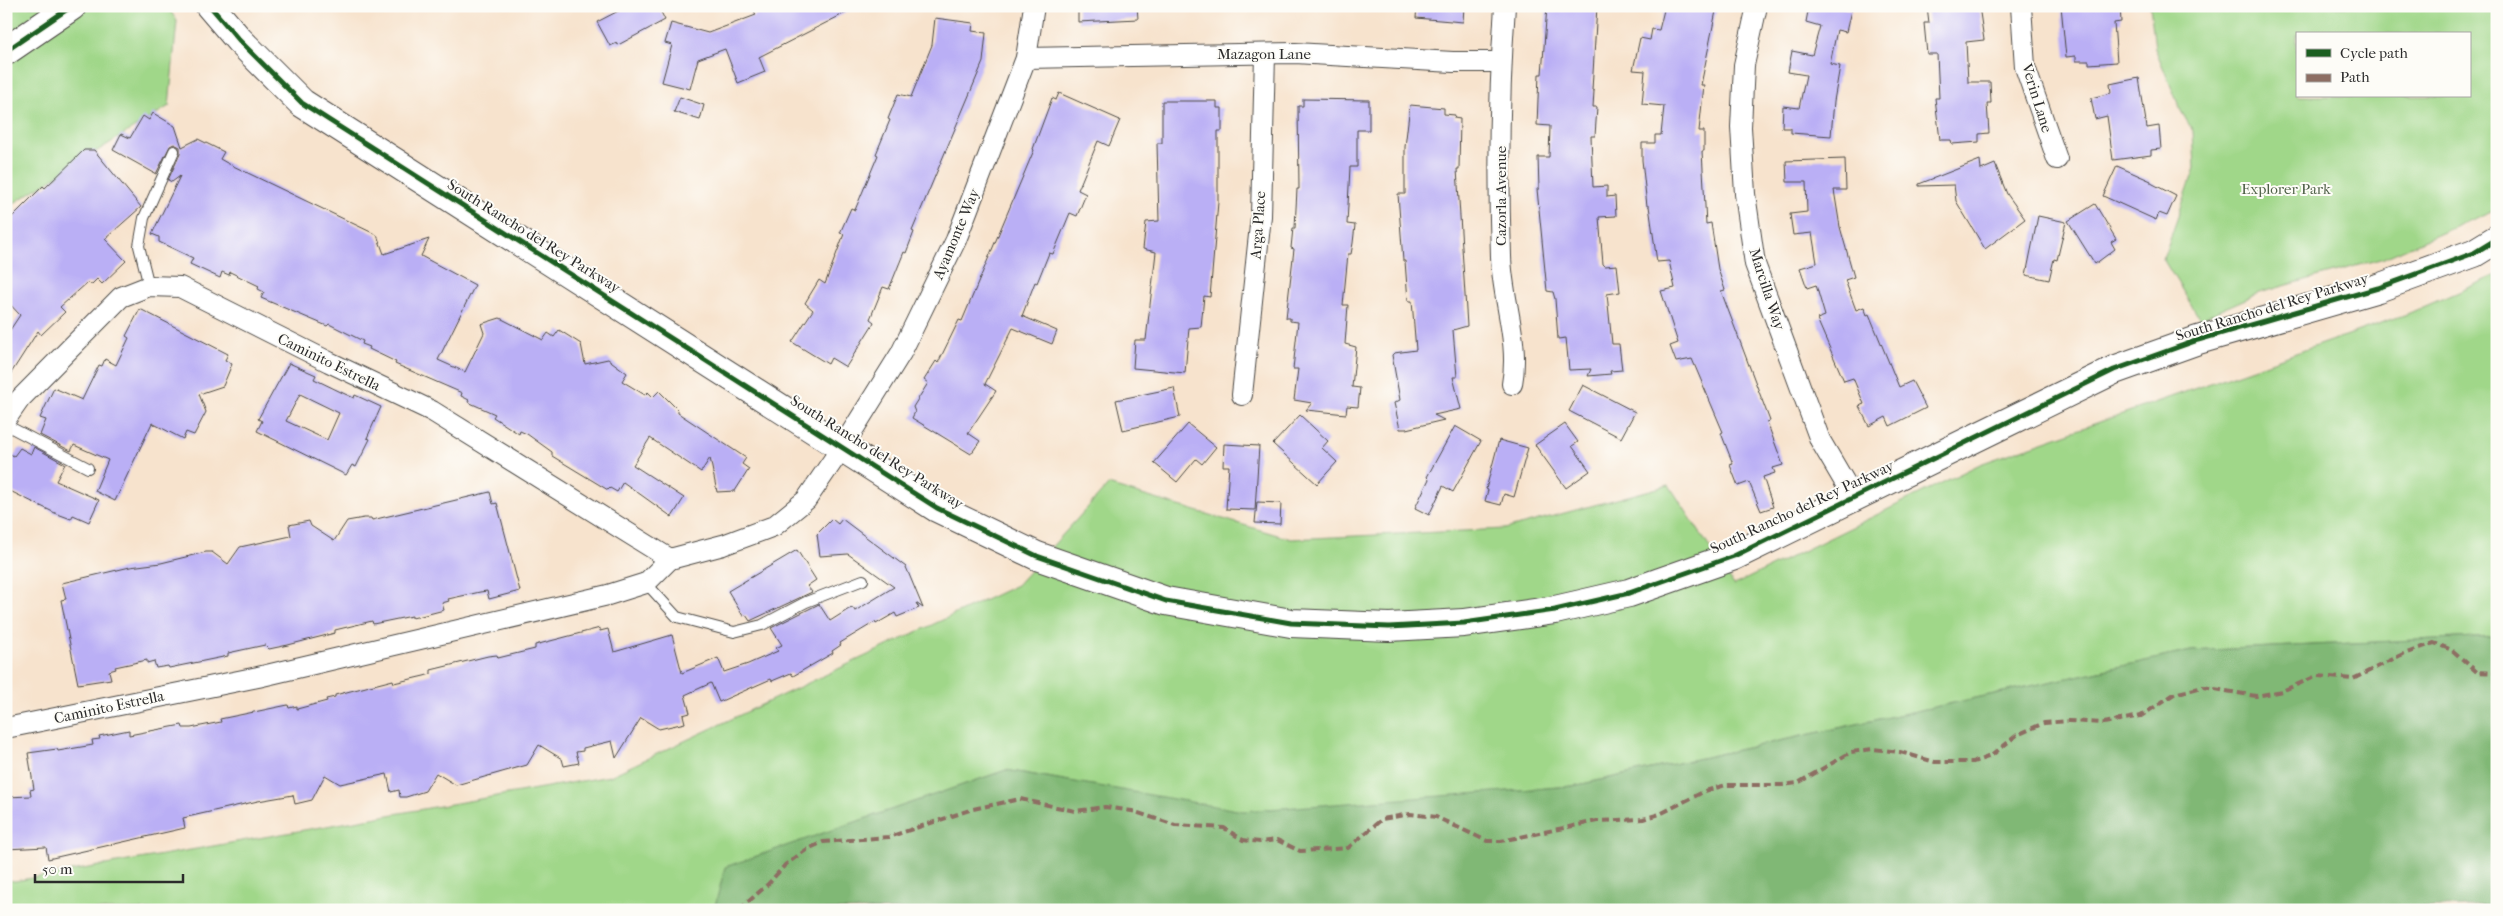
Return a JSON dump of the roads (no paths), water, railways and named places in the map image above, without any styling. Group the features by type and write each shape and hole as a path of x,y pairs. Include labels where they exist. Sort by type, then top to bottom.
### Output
{"street":[{"path":"6,51 72,6"},
{"name":"South Rancho del Rey Parkway","path":"210,6 239,40 302,103 843,446 937,508 1037,556 1166,601 1301,623 1389,627 1464,623 1555,610 1629,594 1734,556 2114,370 2198,340 2378,288 2474,254 2497,240"},
{"name":"Ayamonte Way","path":"843,446 901,353 956,240 1026,58 1034,6"},
{"name":"Cazorla Avenue","path":"1506,6 1501,62 1501,258 1516,364 1512,384"},
{"name":"Marcilla Way","path":"1757,6 1744,65 1741,127 1745,194 1755,264 1820,440 1854,498"},
{"name":"Verin Lane","path":"2021,6 2025,67 2057,159"},
{"name":"Mazagon Lane","path":"1026,58 1295,53 1453,62 1501,62"},
{"name":"Arga Place","path":"1242,395 1261,216 1265,54"},
{"name":"Caminito Estrella","path":"6,418 20,399 121,298 149,286 180,287 328,362 432,411 670,559 646,583 608,595 470,629 249,678 6,728"},
{"path":"670,559 723,545 774,526 806,500 843,446"}],"lane":[{"path":"149,286 139,246 144,218 174,151"},
{"path":"6,425 88,468"},
{"path":"646,583 677,617 734,632 762,625 806,602 863,580"}],"park label":[{"name":"Explorer Park","path":"2286,189"}]}
